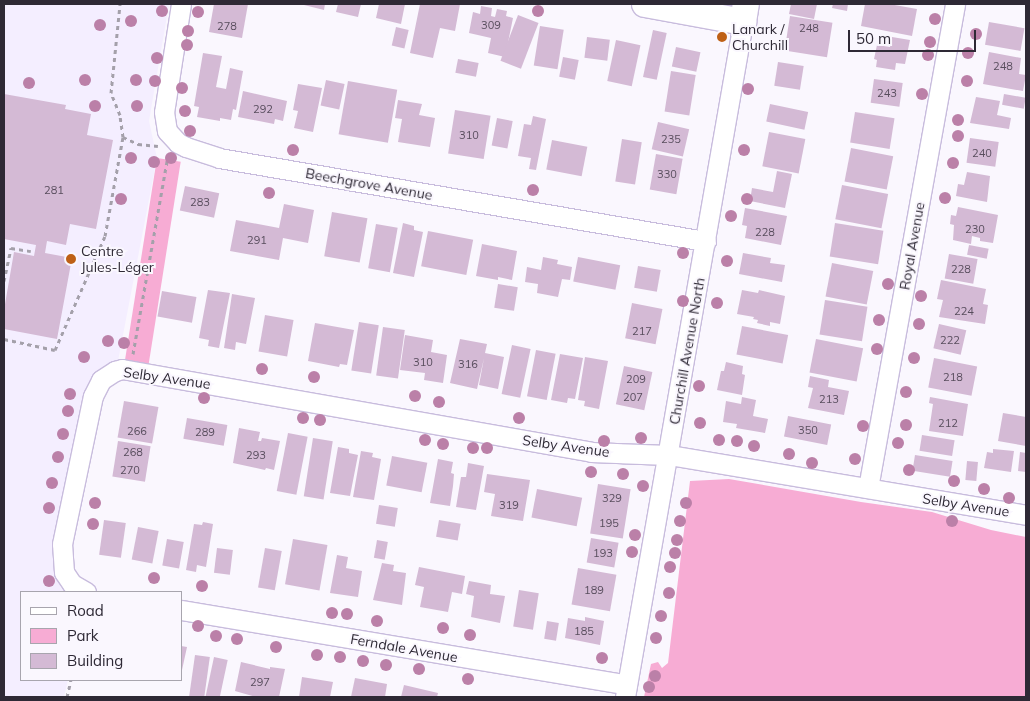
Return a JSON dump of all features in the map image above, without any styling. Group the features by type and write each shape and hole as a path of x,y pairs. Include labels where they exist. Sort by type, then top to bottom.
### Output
{"street":[{"path":"171,138 167,131 164,112 181,4"},
{"path":"646,4 744,13"},
{"name":"Royal Avenue","path":"868,488 955,4"},
{"name":"Churchill Avenue North","path":"626,691 669,455 744,13"},
{"name":"Beechgrove Avenue","path":"171,138 186,148 219,158 706,241"},
{"name":"Selby Avenue","path":"84,591 72,584 64,572 62,544 93,396 101,380 122,369 591,452 669,455 1026,515"},
{"name":"Ferndale Avenue","path":"182,610 626,691"}],"path":[{"path":"4,339 55,350 105,236 123,137 120,115 111,93 120,4"},
{"path":"123,137 138,144 157,147 171,138"},
{"path":"130,369 171,138"},
{"path":"4,281 11,248 31,252"},
{"path":"67,697 71,681"}],"shaded area":[{"name":"Centre Jules-Léger","path":"4,4 169,4 149,121 157,158 118,361 95,375 87,386 82,399 54,562 54,571 61,588 66,591 20,591 20,681 68,681 64,697 4,697"}],"green space":[{"path":"157,158 181,162 148,366 125,362"},
{"path":"729,479 861,502 932,512 991,530 1026,537 1026,697 644,697 651,664 658,662 662,668 668,663 690,481"}],"building":[{"path":"214,4 248,4 242,38 209,32"},
{"path":"300,4 325,4 324,10"},
{"path":"338,4 361,4 358,17 336,12"},
{"path":"379,4 405,4 401,24 376,18"},
{"path":"420,4 460,4 455,31 440,28 433,58 410,53"},
{"path":"791,4 817,4 814,19 789,14"},
{"path":"833,4 848,4 847,11 832,8"},
{"path":"865,4 889,4 917,9 912,36 861,26"},
{"path":"481,6 492,8 491,16 495,17 497,9 507,11 506,16 513,18 505,57 488,53 491,38 469,33 473,12 480,14"},
{"path":"518,15 539,23 521,69 500,61"},
{"path":"790,16 832,23 827,57 785,51"},
{"path":"989,22 1024,28 1020,51 985,45"},
{"path":"540,26 564,30 557,69 534,66"},
{"path":"396,27 409,30 404,48 392,46"},
{"path":"653,30 667,33 657,80 643,77"},
{"path":"587,37 610,40 607,61 584,58"},
{"path":"892,37 910,40 905,64 896,63 895,70 876,67 877,60 874,59 877,45 890,47"},
{"path":"616,40 640,45 632,86 607,81"},
{"path":"676,47 700,52 696,72 672,67"},
{"path":"989,52 1021,58 1019,74 1026,75 1023,91 983,84"},
{"path":"203,53 222,56 216,87 226,89 230,68 243,71 236,110 233,109 231,120 220,118 220,121 197,117 199,107 194,106"},
{"path":"563,57 579,60 575,80 559,77"},
{"path":"458,59 479,63 476,77 455,73"},
{"path":"778,62 804,66 800,90 774,86"},
{"path":"671,71 696,75 689,115 665,111"},
{"path":"874,79 903,83 899,107 871,103"},
{"path":"326,80 345,84 339,109 321,105"},
{"path":"348,81 397,90 388,143 339,134"},
{"path":"298,84 322,88 313,132 294,128 298,111 293,110"},
{"path":"243,91 287,101 283,121 275,119 274,124 238,117"},
{"path":"4,94 66,105 65,109 91,114 87,135 113,140 96,229 70,224 66,245 47,241 45,253 72,258 57,339 4,329 4,310 14,252 34,256 36,245 4,239"},
{"path":"1004,94 1026,98 1024,109 1002,105"},
{"path":"976,97 1000,101 997,115 1011,118 1009,129 970,123"},
{"path":"398,100 422,104 419,115 435,118 430,147 398,142 402,119 395,118"},
{"path":"770,104 808,112 804,130 766,122"},
{"path":"455,110 491,116 484,159 448,153"},
{"path":"855,112 895,118 890,149 850,143"},
{"path":"533,116 546,119 536,170 529,169 531,158 518,156 524,124 531,125"},
{"path":"497,118 513,121 507,149 492,145"},
{"path":"658,122 689,129 683,156 652,149"},
{"path":"769,132 805,139 799,173 762,166"},
{"path":"970,138 999,142 995,167 967,163"},
{"path":"622,139 642,142 635,185 615,181"},
{"path":"552,140 587,147 582,176 546,169"},
{"path":"851,148 893,156 887,190 845,181"},
{"path":"656,154 683,159 676,194 650,189"},
{"path":"777,171 792,174 785,208 750,201 752,188 773,192"},
{"path":"967,172 990,176 987,202 956,196 958,184 964,185"},
{"path":"842,185 888,194 881,228 835,219"},
{"path":"185,186 219,193 214,218 180,210"},
{"path":"284,204 314,210 308,243 283,238 279,260 230,251 236,220 279,228"},
{"path":"958,207 998,215 993,243 980,241 980,238 972,236 971,244 953,240 954,225 950,224 951,215 956,216"},
{"path":"745,208 787,216 781,245 745,238 747,226 742,225"},
{"path":"332,212 367,218 360,263 324,256"},
{"path":"403,223 414,226 414,230 423,232 414,277 393,273"},
{"path":"835,223 883,231 878,264 830,257"},
{"path":"376,224 398,228 390,272 368,268"},
{"path":"428,231 473,240 466,275 421,266"},
{"path":"482,244 517,251 512,280 498,277 498,280 476,276"},
{"path":"969,245 989,249 987,259 967,255"},
{"path":"743,253 771,258 770,263 785,265 782,282 739,274"},
{"path":"949,254 978,259 973,284 945,279"},
{"path":"543,257 558,260 557,264 572,267 570,280 562,279 558,297 537,293 538,284 525,282 527,267 541,270"},
{"path":"578,257 620,265 615,290 573,282"},
{"path":"832,263 873,271 867,304 826,296"},
{"path":"638,266 661,270 657,292 634,288"},
{"path":"941,280 986,289 983,304 988,305 985,324 939,317 943,300 937,299"},
{"path":"498,284 518,287 514,311 494,308"},
{"path":"208,290 230,293 219,348 208,346 209,340 199,338"},
{"path":"742,290 758,293 759,290 785,296 780,324 770,322 770,326 757,323 758,320 753,319 754,317 737,314"},
{"path":"162,291 196,297 192,323 157,317"},
{"path":"232,294 255,298 246,344 236,342 235,350 224,348"},
{"path":"825,300 867,307 862,341 820,335"},
{"path":"632,303 662,309 656,344 625,338"},
{"path":"265,315 294,320 287,356 259,351"},
{"path":"359,322 379,325 371,374 351,370"},
{"path":"315,323 354,330 347,365 340,364 339,367 308,361"},
{"path":"939,324 966,330 961,355 933,348"},
{"path":"742,326 788,335 783,363 736,354"},
{"path":"383,327 405,330 398,379 376,376"},
{"path":"405,335 433,340 431,352 447,355 443,383 424,380 425,373 400,370"},
{"path":"460,339 487,344 485,353 504,357 498,389 479,385 484,358 477,389 450,383"},
{"path":"816,339 863,348 857,382 810,372"},
{"path":"512,345 531,349 520,398 502,394"},
{"path":"536,350 556,354 547,400 527,396"},
{"path":"560,354 583,358 575,399 568,398 567,403 551,400"},
{"path":"585,357 608,361 599,409 584,406 585,401 578,400"},
{"path":"934,358 977,366 971,396 928,387"},
{"path":"726,362 743,366 742,374 745,375 742,395 717,390 721,371 724,371"},
{"path":"624,366 652,372 644,410 616,404"},
{"path":"810,376 829,380 828,387 849,391 844,415 808,408 813,388 808,387"},
{"path":"742,397 756,400 753,416 768,419 765,433 736,428 737,424 723,422 726,401 741,404"},
{"path":"930,397 968,404 963,436 929,431 933,404 929,403"},
{"path":"124,401 158,407 152,444 118,437"},
{"path":"1003,413 1026,417 1026,446 998,441"},
{"path":"788,416 831,424 827,445 784,437"},
{"path":"187,418 227,425 224,446 183,439"},
{"path":"239,428 260,432 258,441 261,441 262,438 280,441 274,470 266,468 265,470 233,463"},
{"path":"288,433 308,437 296,495 277,491"},
{"path":"922,435 955,440 952,456 919,451"},
{"path":"313,438 333,441 324,499 304,496"},
{"path":"118,441 151,446 145,482 112,477"},
{"path":"338,447 349,449 349,453 358,455 350,496 330,493"},
{"path":"993,449 1014,451 1011,472 984,468 987,452 993,453"},
{"path":"361,451 373,453 372,457 381,459 374,500 353,497"},
{"path":"1020,452 1026,453 1026,472 1018,471"},
{"path":"915,455 953,461 950,477 912,471"},
{"path":"392,456 427,463 422,492 386,485"},
{"path":"438,459 453,462 451,473 454,474 450,506 430,503"},
{"path":"967,461 978,462 976,481 965,480"},
{"path":"468,463 484,466 476,510 456,507 461,477 466,477"},
{"path":"487,474 530,480 523,521 491,516 495,494 484,492"},
{"path":"598,484 631,489 623,539 590,533"},
{"path":"537,489 582,498 577,526 531,517"},
{"path":"379,505 398,508 395,527 376,524"},
{"path":"104,520 126,523 121,558 99,555"},
{"path":"439,520 461,524 458,541 436,537"},
{"path":"203,522 213,524 206,567 197,565 196,572 186,570 194,524 202,525"},
{"path":"138,527 159,531 152,563 132,559"},
{"path":"591,538 619,543 614,567 587,563"},
{"path":"167,539 184,542 179,569 162,566"},
{"path":"293,539 327,545 319,590 285,584"},
{"path":"377,540 388,542 385,560 374,558"},
{"path":"217,548 233,550 230,575 214,573"},
{"path":"265,548 282,551 275,590 258,587"},
{"path":"337,555 348,557 346,568 362,571 358,597 330,593"},
{"path":"382,563 394,565 393,571 406,573 402,605 373,600"},
{"path":"419,567 465,576 462,594 452,592 448,612 420,607 424,587 415,585"},
{"path":"578,568 616,575 610,611 572,604"},
{"path":"469,581 491,585 490,594 505,596 500,623 471,617 474,596 466,594"},
{"path":"519,590 539,593 533,630 513,627"},
{"path":"585,617 604,621 600,645 565,638 568,618 585,621"},
{"path":"547,621 559,623 556,641 544,639"},
{"path":"182,646 187,647 182,670"},
{"path":"195,655 210,657 204,697 189,697"},
{"path":"214,657 228,660 220,697 205,697"},
{"path":"241,662 270,669 270,667 285,669 279,697 256,697 235,691"},
{"path":"302,677 333,682 330,697 299,697"},
{"path":"355,678 387,684 385,697 351,697"},
{"path":"404,685 438,693 437,697 401,697"}],"place":[{"name":"Lanark / Churchill","path":"722,37"},
{"name":"Centre Jules-Léger","path":"71,259"}]}
